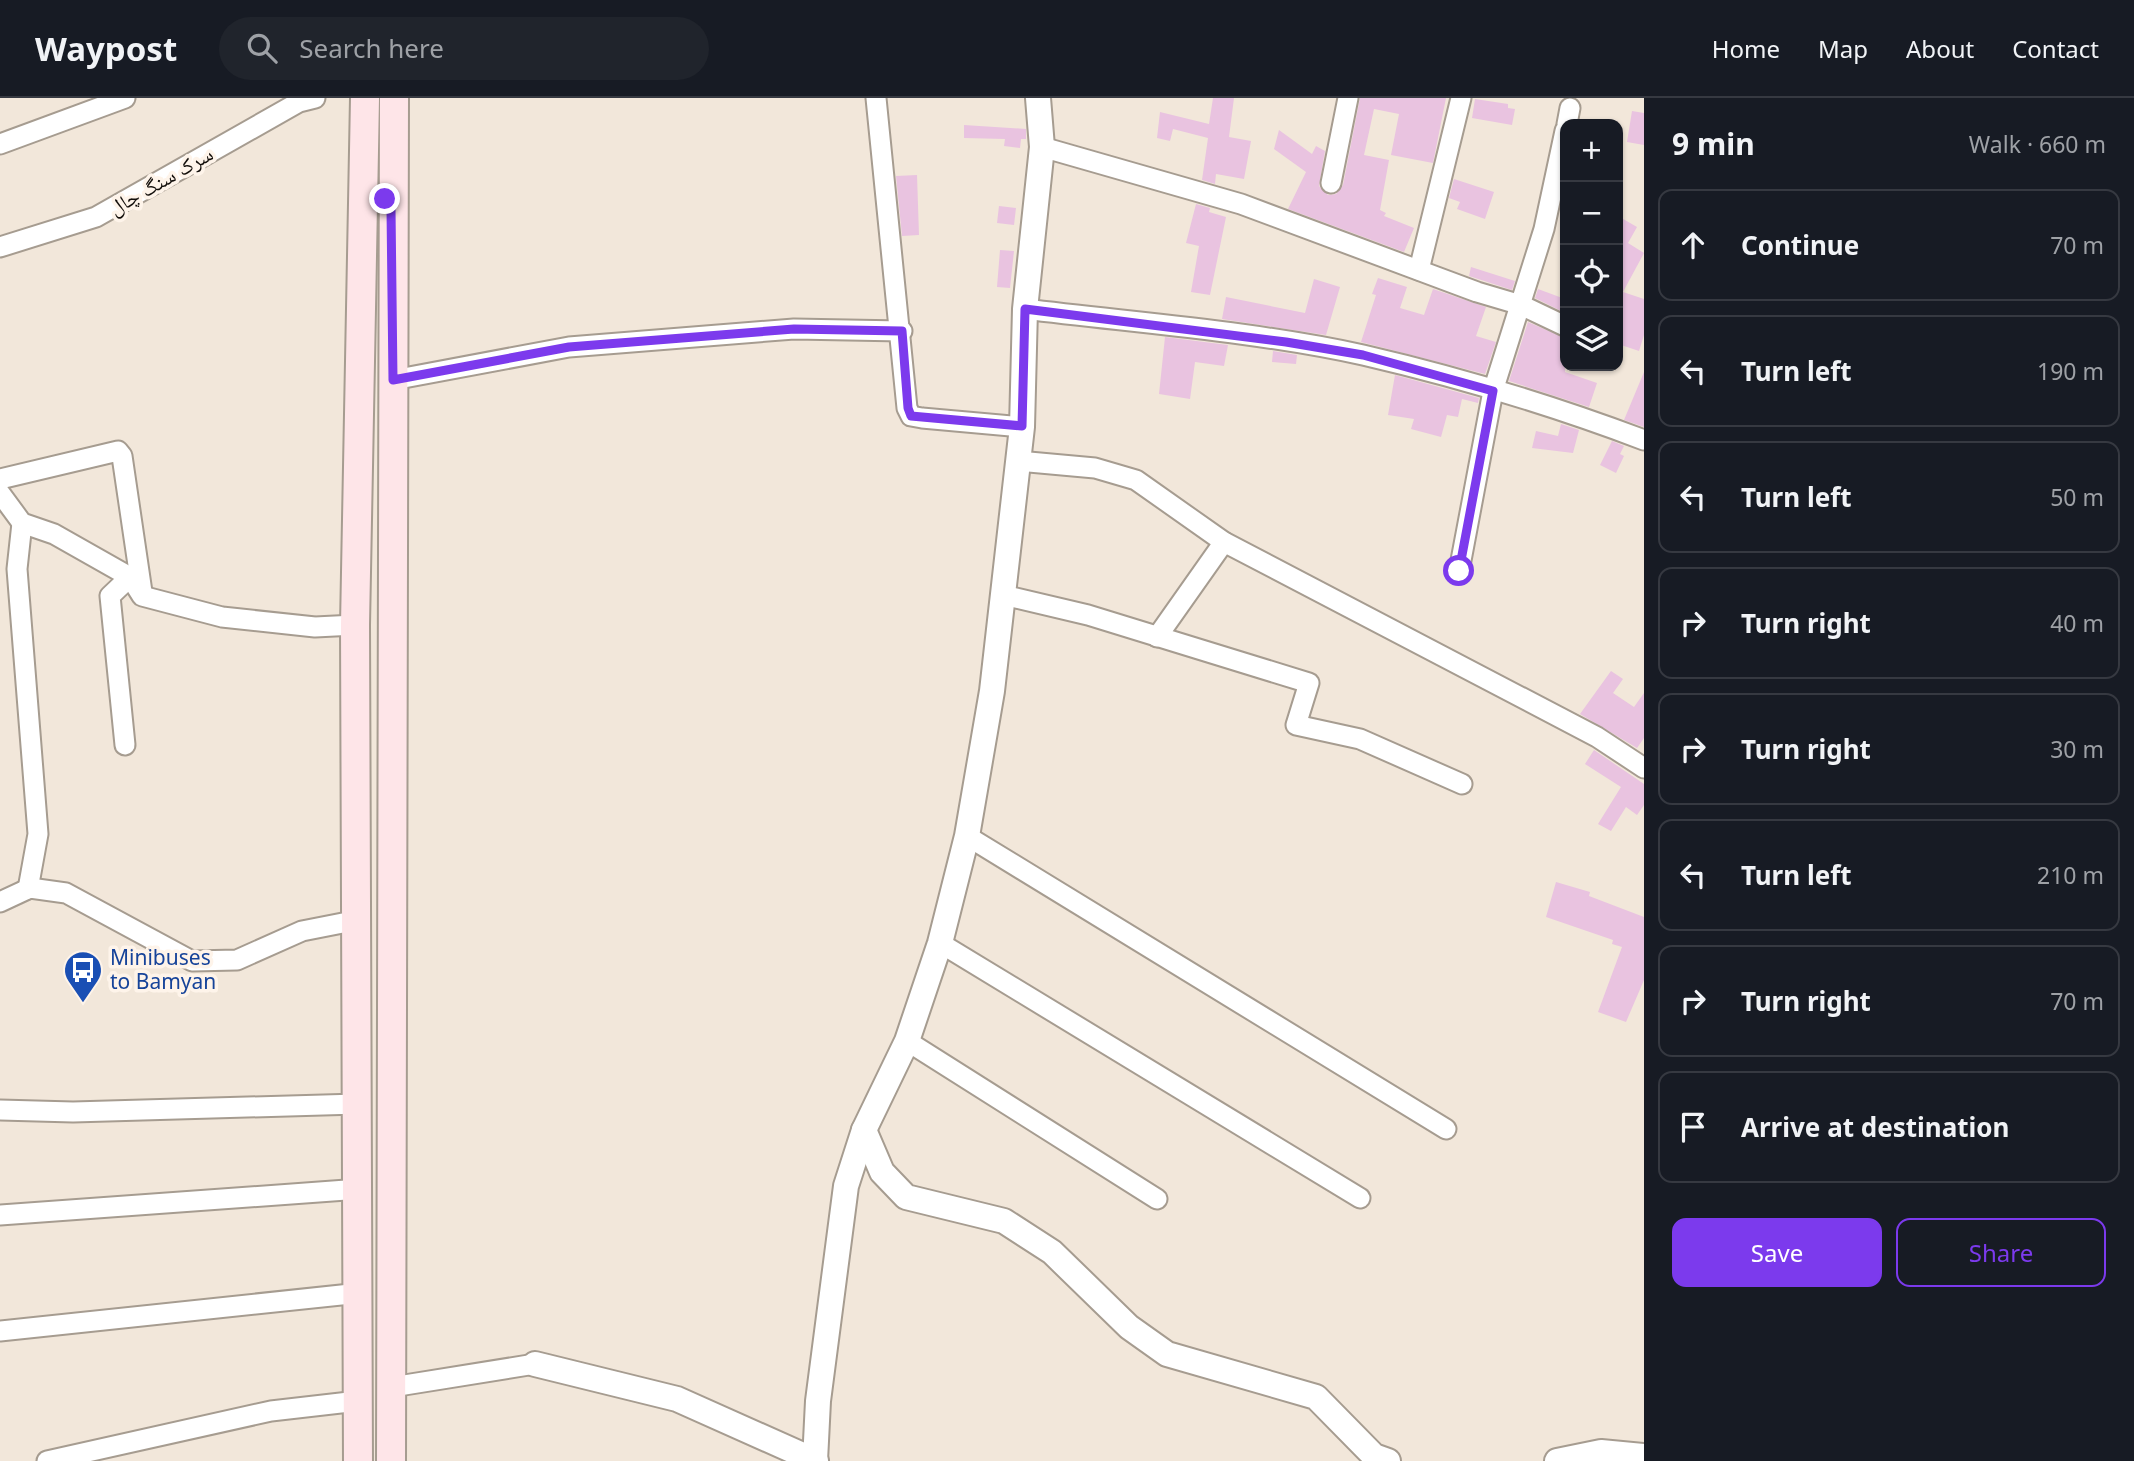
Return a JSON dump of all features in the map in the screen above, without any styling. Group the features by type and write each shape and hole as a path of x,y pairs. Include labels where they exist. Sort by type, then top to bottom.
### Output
{"main road":[{"path":"358,1461 360,1293 355,625 365,98"},
{"path":"391,1461 391,209 394,98"},
{"path":"365,137 373,151 383,154 389,150 393,136"},
{"path":"362,212 370,200 376,197 385,199 391,209"}],"street":[{"path":"0,144 125,98"},
{"name":"سرک سنگ چال","path":"0,247 96,218 299,102 315,98"},
{"path":"876,98 908,408 911,416 1022,426"},
{"path":"392,1387 536,1364 677,1399 815,1461 818,1401 846,1186 864,1130 907,1041 940,943 967,836 992,691 1022,426 1025,309 1042,147 1038,98"},
{"path":"1331,183 1348,98"},
{"path":"1419,270 1461,98"},
{"path":"1042,147 1241,204 1521,305 1560,324"},
{"path":"1459,571 1493,391 1544,229 1560,154"},
{"path":"1025,309 1363,355 1596,422 1644,440"},
{"path":"393,380 569,347 794,329 902,331"},
{"path":"0,479 118,451 122,456 142,596"},
{"path":"1018,461 1095,468 1136,480 1224,542 1597,737 1644,768"},
{"path":"0,493 22,523 54,534 130,577 142,596 222,617 315,627 355,625"},
{"path":"22,523 17,569 38,834 28,889"},
{"path":"1157,637 1224,542"},
{"path":"125,745 110,596 130,577"},
{"path":"1003,594 1309,683 1296,725 1360,739 1462,785"},
{"path":"967,836 1446,1129"},
{"path":"0,902 28,889 66,893 192,961 237,960 302,931 358,920"},
{"path":"940,943 1360,1198"},
{"path":"907,1041 1157,1199"},
{"path":"0,1110 73,1112 358,1104"},
{"path":"864,1130 882,1172 906,1197 1004,1221 1052,1252 1129,1327 1167,1354 1316,1397 1374,1456 1388,1461"},
{"path":"0,1216 359,1189"},
{"path":"0,1331 360,1293"},
{"path":"47,1461 271,1411 358,1401"},
{"path":"1557,1461 1601,1452 1644,1456"}],"building":[{"path":"1213,98 1234,98 1229,137 1251,141 1244,179 1216,174 1215,184 1202,180 1208,138 1173,129 1170,141 1157,138 1160,112 1209,124"},
{"path":"1360,98 1446,98 1433,163 1391,155 1399,114 1374,109 1364,155 1389,160 1380,210 1386,213 1384,216 1414,228 1404,252 1288,209 1306,172 1274,149 1279,130 1312,154 1316,146 1325,151 1319,186 1328,195 1336,194 1343,185"},
{"path":"1475,99 1508,104 1508,108 1515,109 1512,125 1472,118"},
{"path":"1632,111 1644,113 1644,145 1627,142"},
{"path":"964,125 1026,129 1026,139 1021,139 1020,148 1004,146 1005,139 964,138"},
{"path":"917,175 919,235 902,236 896,176"},
{"path":"1454,179 1494,192 1485,219 1457,209 1460,202 1449,198"},
{"path":"1196,204 1210,208 1209,212 1226,217 1210,295 1191,292 1199,246 1186,243"},
{"path":"999,206 1016,208 1014,225 997,223"},
{"path":"1623,219 1637,227 1628,243 1644,253 1623,292"},
{"path":"1000,250 1014,251 1010,288 997,287"},
{"path":"1471,267 1515,281 1512,290 1469,276"},
{"path":"1378,278 1407,287 1400,308 1424,315 1433,289 1486,307 1476,336 1496,342 1485,374 1361,342 1376,295 1372,294"},
{"path":"1314,279 1340,287 1326,335 1222,319 1226,297 1305,313"},
{"path":"1538,289 1560,297 1560,310 1535,298"},
{"path":"1623,292 1644,299 1644,335 1639,351 1623,346"},
{"path":"1528,322 1560,336 1560,371 1597,383 1589,407 1509,381"},
{"path":"1165,337 1228,345 1224,366 1195,362 1190,399 1159,394"},
{"path":"1273,351 1297,355 1296,364 1272,362"},
{"path":"1644,372 1644,427 1624,420"},
{"path":"1395,375 1479,398 1478,403 1462,399 1458,417 1447,415 1441,437 1411,429 1414,419 1388,415"},
{"path":"1561,424 1579,430 1573,453 1532,448 1536,431 1558,436"},
{"path":"1612,441 1624,446 1620,454 1624,456 1616,473 1600,465"},
{"path":"1611,671 1623,679 1613,693 1634,707 1644,693 1644,738 1637,748 1580,714"},
{"path":"1594,750 1644,784 1644,805 1637,815 1626,807 1611,831 1598,824 1621,787 1585,764"},
{"path":"1556,882 1590,892 1589,896 1644,917 1644,980 1626,1022 1598,1012 1622,947 1612,944 1613,940 1546,917"}],"place":[{"name":"Minibuses to Bamyan","path":"83,1004"}],"route":[{"path":"385,199 391,209 393,380 569,347 794,329 902,331 908,408 911,416 1022,426 1025,309 1286,342 1363,355 1493,391 1459,571"}]}
